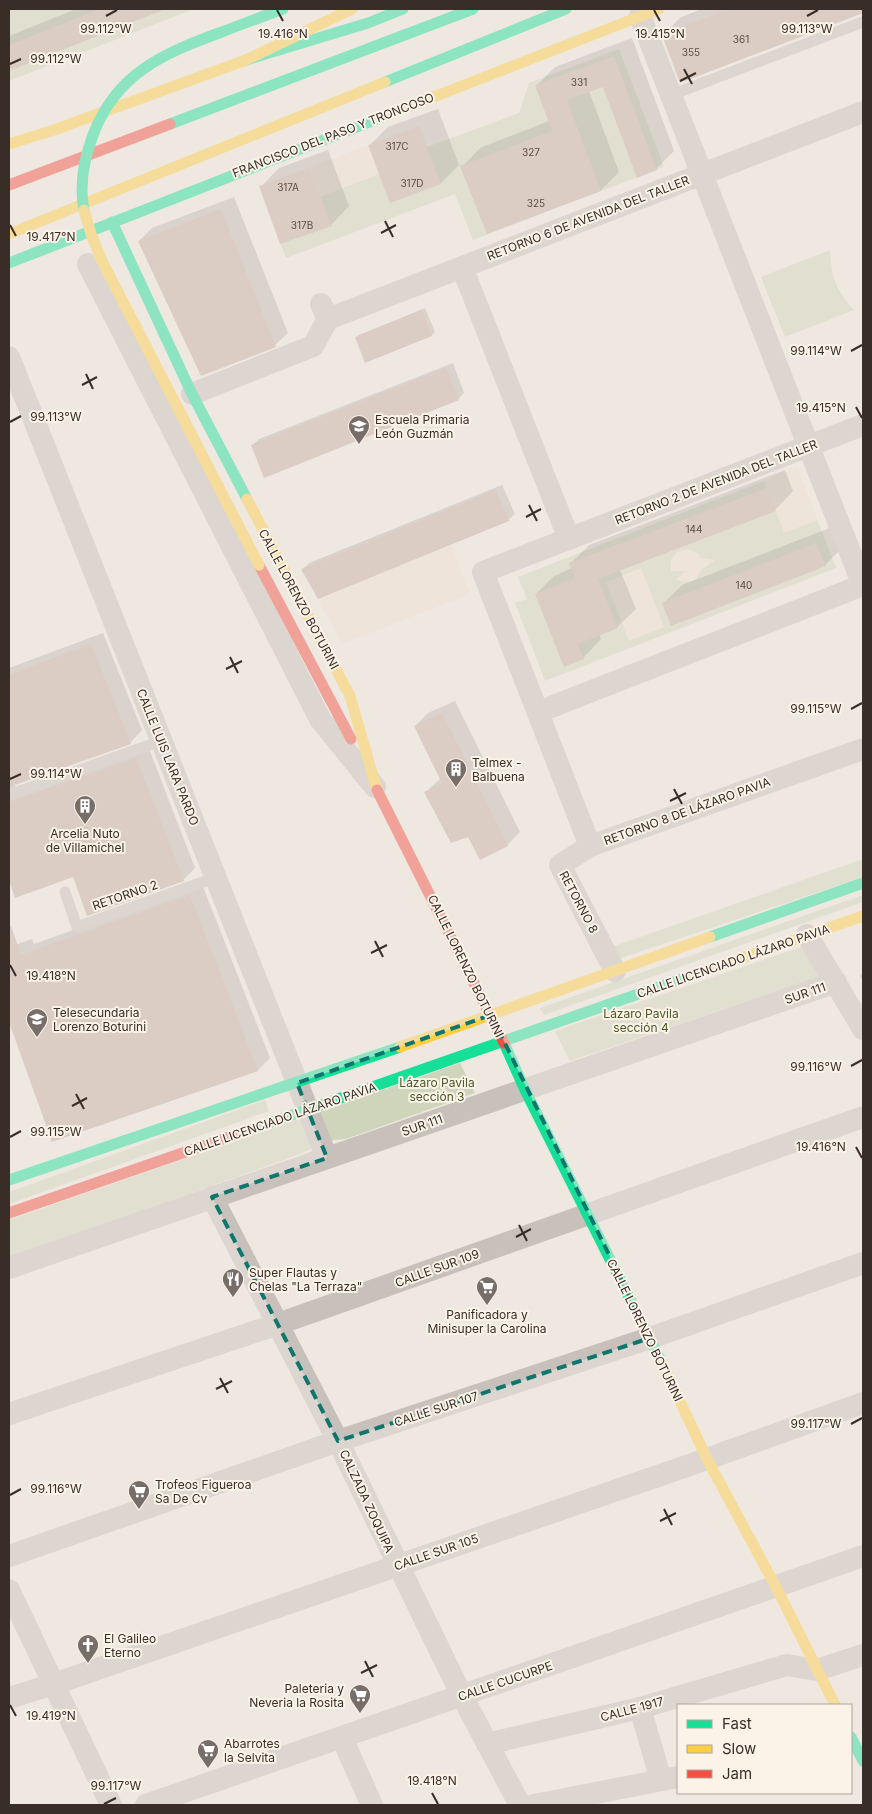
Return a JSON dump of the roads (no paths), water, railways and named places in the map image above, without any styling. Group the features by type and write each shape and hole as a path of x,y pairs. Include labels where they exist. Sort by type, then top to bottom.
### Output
{"main road":[{"path":"283,9 167,54 150,64 122,86 108,103 93,135 85,164 83,206 102,261 378,792"},
{"path":"246,60 352,9"},
{"path":"9,144 54,130 246,60 368,22 403,9"},
{"path":"9,185 473,9"},
{"path":"9,234 566,9"},
{"name":"FRANCISCO DEL PASO Y TRONCOSO","path":"9,263 649,12"},
{"name":"CALLE LORENZO BOTURINI","path":"112,222 192,394 350,696 378,792 491,1015 525,1090 650,1338 708,1459 776,1587 834,1704"},
{"path":"9,1180 297,1083 863,884"},
{"name":"CALLE LICENCIADO LÁZARO PAVIA","path":"9,1213 863,916"}],"street":[{"path":"538,712 863,585 671,96 649,12"},
{"name":"RETORNO 6 DE AVENIDA DEL TALLER","path":"192,394 313,346 325,312 462,267 863,112"},
{"path":"88,264 320,719 378,792"},
{"path":"462,267 569,539"},
{"name":"CALLE LUIS LARA PARDO","path":"9,357 328,1158"},
{"name":"RETORNO 2 DE AVENIDA DEL TALLER","path":"483,572 863,425"},
{"name":"RETORNO 8 DE LÁZARO PAVIA","path":"483,572 590,846 863,749"},
{"name":"RETORNO 8","path":"590,846 560,865 615,971"},
{"path":"807,934 863,1029"},
{"name":"SUR 111","path":"9,1268 836,982"},
{"name":"CALLE SUR 109","path":"9,1414 278,1324 863,1117"},
{"name":"CALZADA ZOQUIPA","path":"212,1198 338,1441 462,1696 520,1805"},
{"name":"CALLE SUR 107","path":"9,1556 338,1441 650,1338 863,1263"},
{"name":"CALLE SUR 105","path":"9,1698 708,1459 863,1403"},
{"name":"CALLE CUCURPE","path":"146,1805 863,1556"},
{"path":"9,1590 111,1805"},
{"name":"CALLE 1917","path":"487,1744 640,1708 787,1665 817,1670 863,1655"},
{"path":"534,1805 670,1779 640,1708"},
{"path":"342,1738 372,1805"}],"lane":[{"path":"671,96 863,22"},
{"path":"9,795 161,741"},
{"name":"RETORNO 2","path":"65,892 77,927 217,877"}],"place":[{"name":"Escuela Primaria León Guzmán","path":"359,445"},
{"name":"Telmex - Balbuena","path":"456,788"},
{"name":"Arcelia Nuto de Villamichel","path":"85,825"},
{"name":"Telesecundaria Lorenzo Boturini","path":"37,1038"},
{"name":"Super Flautas y Chelas \"La Terraza\"","path":"233,1298"},
{"name":"Panificadora y Minisuper la Carolina","path":"487,1306"},
{"name":"Trofeos Figueroa Sa De Cv","path":"139,1510"},
{"name":"El Galileo Eterno","path":"88,1664"},
{"name":"Paleteria y Neveria la Rosita","path":"360,1714"},
{"name":"Abarrotes la Selvita","path":"208,1769"}],"park label":[{"name":"Lázaro Pavila sección 4","path":"641,1020"},
{"name":"Lázaro Pavila sección 3","path":"437,1089"}]}
